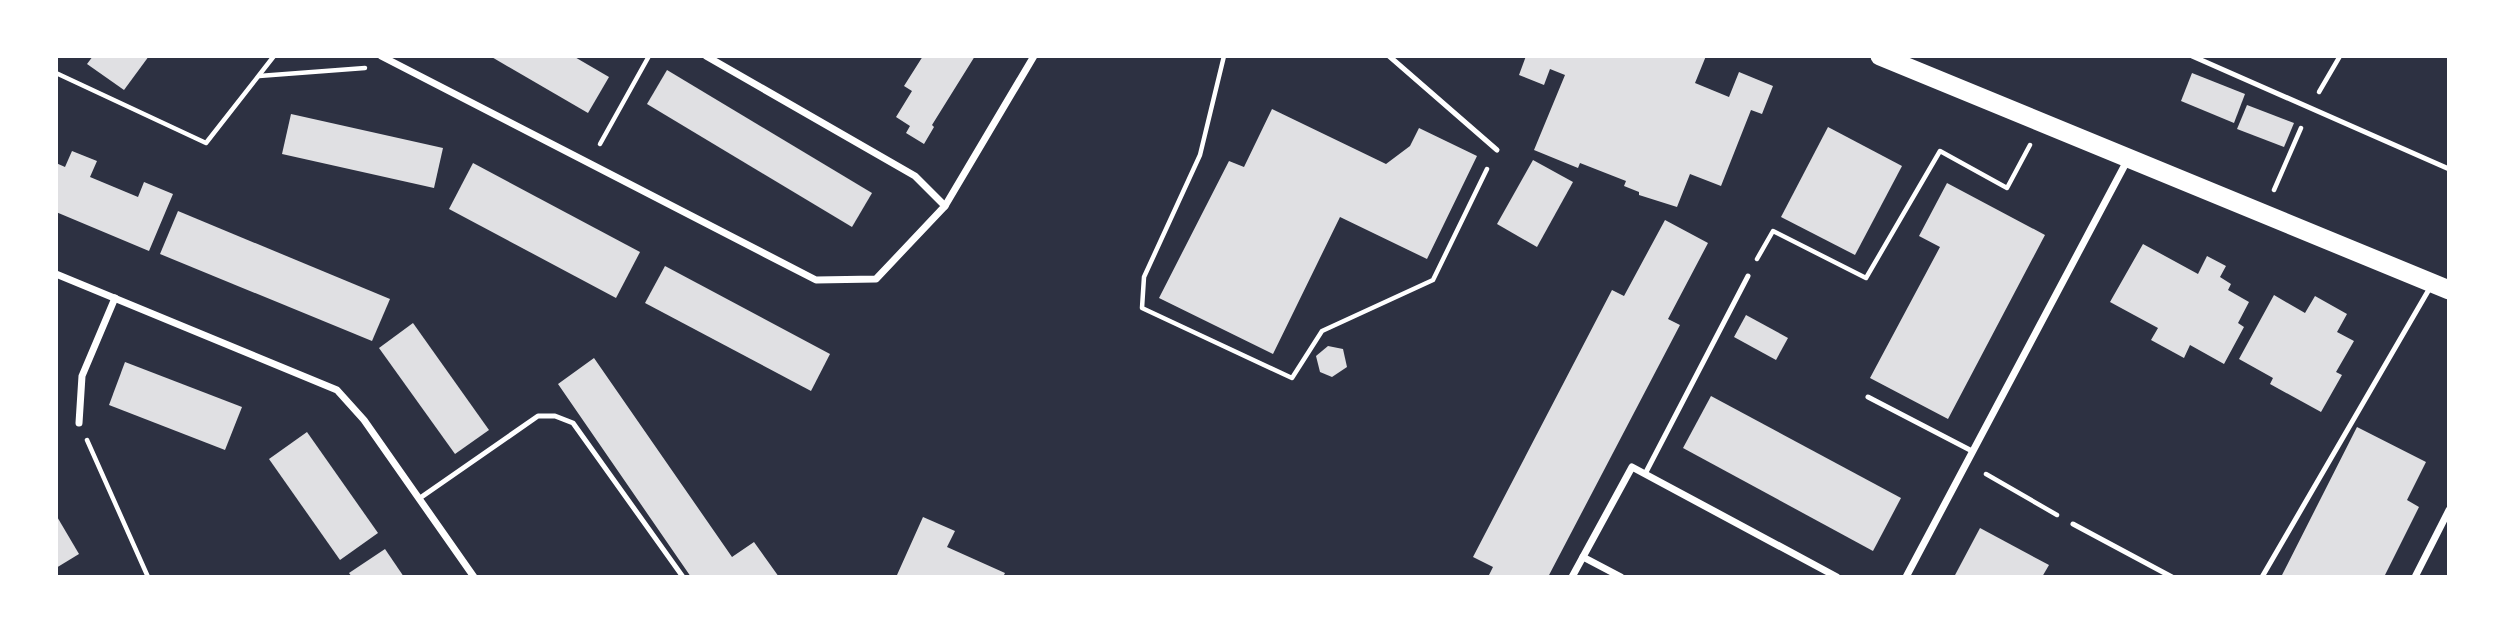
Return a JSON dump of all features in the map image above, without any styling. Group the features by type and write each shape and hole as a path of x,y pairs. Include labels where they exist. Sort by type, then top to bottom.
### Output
{"highway":[{"path":"1880,56 2441,286"}],"street":[{"path":"381,56 816,280 877,279 945,206 1034,56"},
{"path":"706,56 915,176 945,206"},
{"path":"1906,577 2128,159"},
{"path":"56,274 337,390 364,420 474,577"},
{"path":"79,423 82,376 115,298"},
{"path":"1572,577 1632,467 1837,577"},
{"path":"2415,577 2449,510"},
{"path":"1583,557 1621,577"}],"lane":[{"path":"1389,56 1497,149"},
{"path":"2192,56 2449,169"},
{"path":"1645,474 1748,276"},
{"path":"2262,577 2441,286"},
{"path":"1868,397 1972,451"},
{"path":"420,498 538,416 555,416 573,422 682,577"},
{"path":"2073,524 2172,577"}],"path":[{"path":"56,73 206,143 274,56"},
{"path":"589,163 649,56"},
{"path":"1224,56 1200,155 1144,277 1142,308 1292,378 1322,331 1433,280 1497,149"},
{"path":"2263,213 2310,107 2340,56"},
{"path":"258,76 398,65"},
{"path":"1748,276 1773,231 1866,278 1940,151 2007,188 2042,123"},
{"path":"79,423 148,577"},
{"path":"1966,462 2073,524"}],"building":[{"path":"93,56 149,56 124,90 87,64"},
{"path":"490,56 573,56 609,77 588,113"},
{"path":"923,56 975,56 932,125 934,127 924,144 906,133 910,126 896,117 912,91 904,86"},
{"path":"1526,56 1706,56 1695,83 1729,97 1739,72 1773,86 1762,114 1751,110 1721,186 1690,174 1677,207 1639,195 1639,192 1624,186 1626,181 1580,163 1578,168 1534,150 1565,75 1550,69 1544,85 1519,75"},
{"path":"667,70 872,193 852,227 647,104"},
{"path":"2192,73 2245,94 2234,123 2181,101"},
{"path":"2247,105 2294,123 2284,147 2237,129"},
{"path":"1272,109 1386,164 1410,146 1419,128 1477,156 1427,259 1340,217 1273,354 1159,298 1229,161 1244,167"},
{"path":"291,114 443,148 434,188 282,154"},
{"path":"1828,127 1902,166 1855,255 1781,217"},
{"path":"72,151 97,161 90,177 138,197 144,182 173,194 149,251 56,212 56,163 65,167"},
{"path":"1533,160 1573,182 1537,247 1497,224"},
{"path":"473,163 640,252 616,298 449,209"},
{"path":"1947,183 2045,235 1948,419 1870,378 1940,247 1919,236"},
{"path":"178,211 390,299 372,341 160,254"},
{"path":"1665,220 1708,243 1668,319 1680,325 1548,577 1488,577 1493,567 1473,557 1612,290 1624,296"},
{"path":"2143,244 2198,274 2207,256 2226,266 2220,277 2231,284 2228,290 2249,302 2238,323 2244,327 2224,364 2190,345 2184,358 2151,340 2158,328 2110,302"},
{"path":"665,266 830,354 811,391 645,303"},
{"path":"2274,295 2305,313 2315,296 2347,314 2337,332 2354,341 2336,372 2342,375 2321,412 2270,384 2273,378 2239,359"},
{"path":"1746,315 1788,338 1776,360 1734,337"},
{"path":"413,323 489,430 455,454 379,348"},
{"path":"1328,346 1343,349 1347,367 1332,377 1320,372 1316,356"},
{"path":"594,358 732,557 754,542 779,577 691,577 558,384"},
{"path":"125,362 242,407 225,450 109,405"},
{"path":"1711,396 1901,498 1873,551 1683,448"},
{"path":"2357,427 2426,462 2407,500 2419,507 2384,577 2281,577"},
{"path":"307,432 378,533 340,560 269,459"},
{"path":"56,515 79,554 56,568"},
{"path":"923,517 955,531 947,547 1005,573 1003,577 897,575"},
{"path":"1980,528 2049,565 2042,577 1954,577"},
{"path":"385,549 404,577 352,577 349,573"}]}
